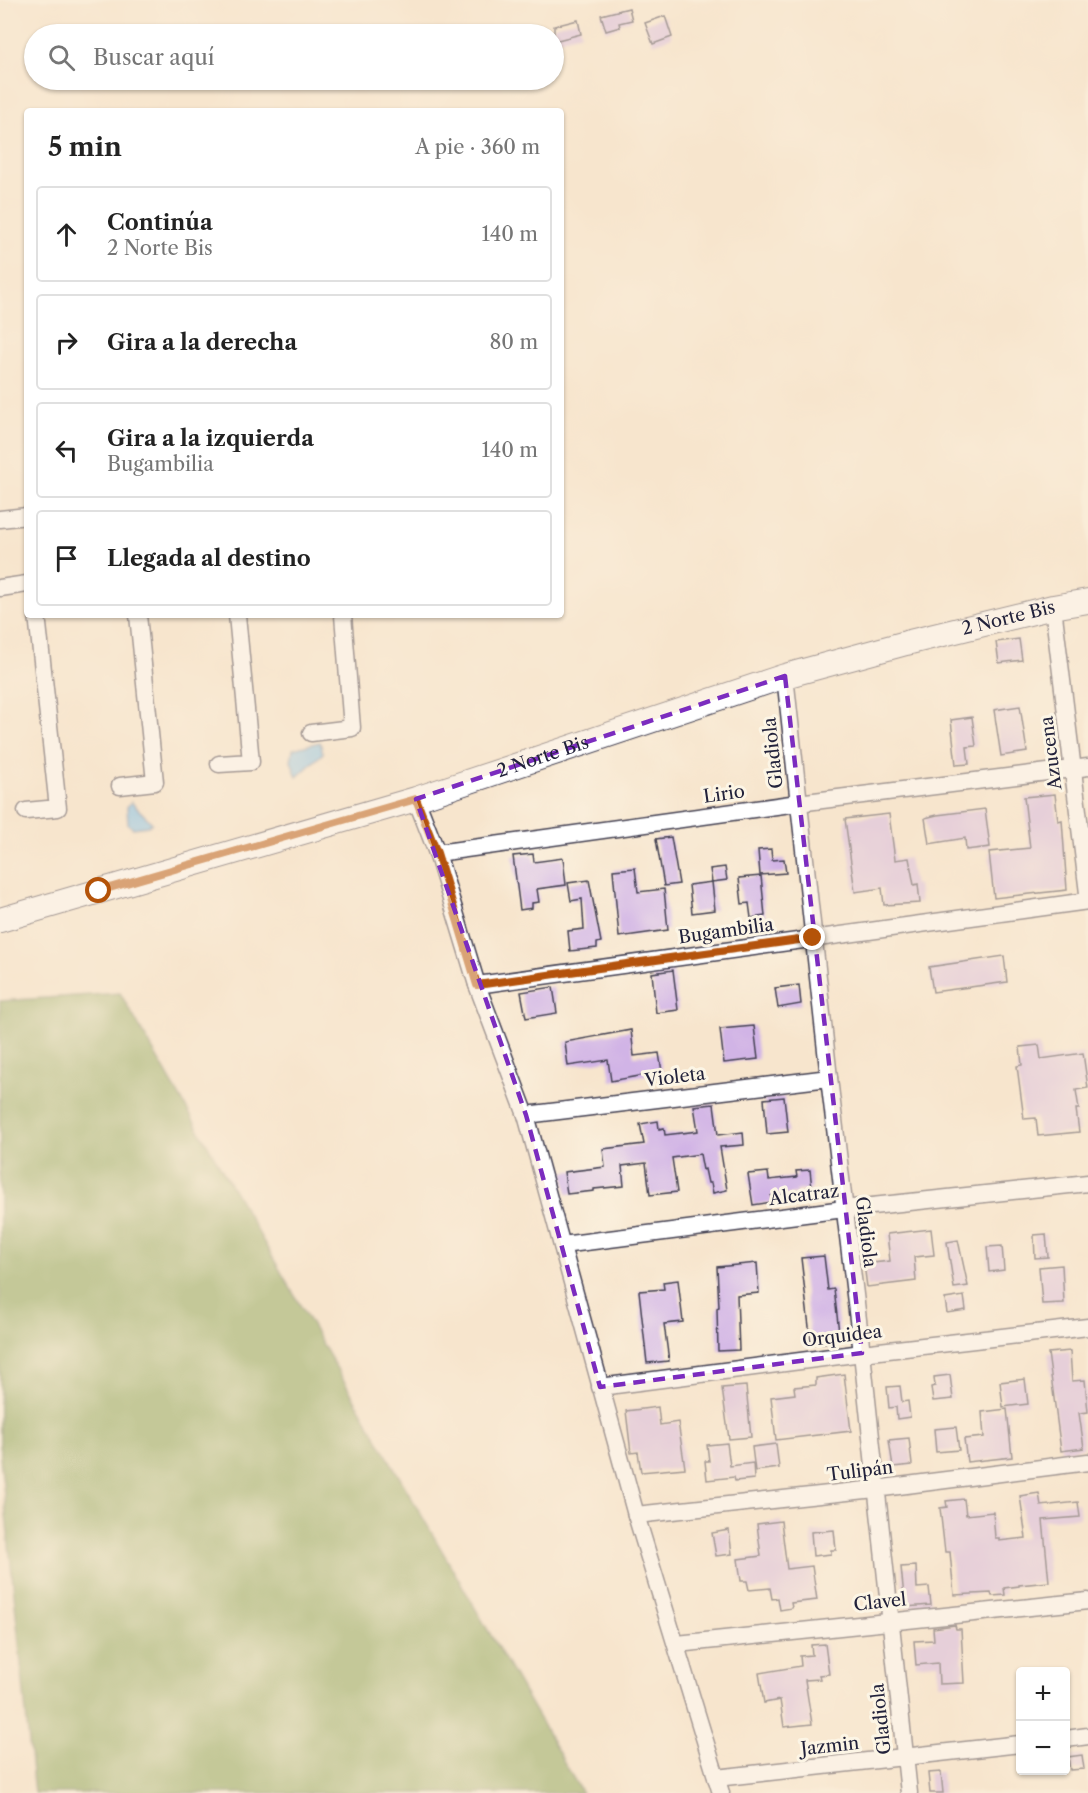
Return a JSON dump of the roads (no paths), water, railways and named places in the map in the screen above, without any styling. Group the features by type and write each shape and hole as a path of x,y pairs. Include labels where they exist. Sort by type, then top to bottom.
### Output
{"street":[{"path":"0,519 24,516"},
{"path":"0,588 24,584"},
{"name":"2 Norte Bis","path":"0,920 416,799 785,676 906,643 1053,607 1088,601"},
{"name":"Azucena","path":"1053,607 1080,768 1088,893"},
{"path":"26,811 58,808 37,618"},
{"path":"120,786 154,782 138,618"},
{"path":"219,764 251,762 237,618"},
{"path":"311,733 352,728 343,618"},
{"name":"Gladiola","path":"785,676 862,1353 909,1793"},
{"name":"Lirio","path":"437,853 798,803 1080,768"},
{"path":"416,799 437,853 477,985 526,1115 636,1515 677,1644 718,1786"},
{"name":"Bugambilia","path":"477,985 1088,901"},
{"name":"Violeta","path":"526,1115 829,1078"},
{"name":"Alcatraz","path":"561,1245 844,1209 1088,1183"},
{"name":"Orquidea","path":"600,1387 1088,1327"},
{"name":"Tulipán","path":"636,1515 875,1489 1088,1462"},
{"name":"Clavel","path":"677,1644 1088,1601"},
{"path":"1070,1738 1088,1736"},
{"name":"Jazmin","path":"718,1786 904,1758 1016,1744"}],"water":[{"path":"320,742 323,753 297,777 291,761 293,749"},
{"path":"131,802 152,823 148,826 133,828 128,824 127,807"}]}
